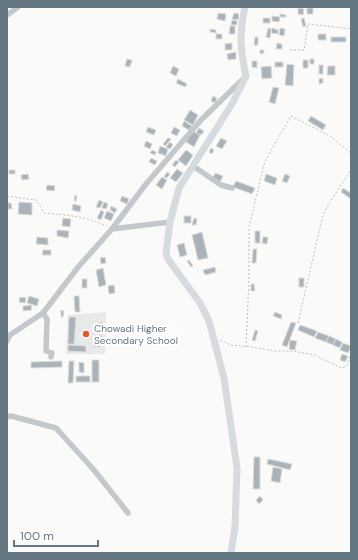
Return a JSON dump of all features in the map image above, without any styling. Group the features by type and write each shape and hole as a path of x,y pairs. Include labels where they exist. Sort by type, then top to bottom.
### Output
{"main road":[{"path":"231,553 235,528 237,468 224,378 209,321 200,303 168,259 166,253 170,222 178,188 232,104 246,76 241,55 240,30 246,7"}],"street":[{"path":"7,15 18,7"},
{"path":"7,341 10,335 43,313 79,266 112,229 146,184 201,120 246,76"},
{"path":"193,166 221,185 232,188"},
{"path":"112,229 170,222"},
{"path":"43,313 47,319 46,351 52,352 51,357"},
{"path":"7,417 12,416 56,428 94,470 128,513"}],"path":[{"path":"290,50 304,50 308,24 351,29"},
{"path":"246,347 249,280 249,227 265,160 291,116 330,136 351,153"},
{"path":"298,323 324,215 330,202 351,170"},
{"path":"7,196 36,200 44,213 72,215 92,219 112,229"},
{"path":"213,339 223,341 231,345 274,351 293,351 315,355 341,368 347,366 351,354"}],"shaded area":[{"name":"Chowadi Higher Secondary School","path":"106,312 105,354 66,354 68,315"}],"building":[{"path":"298,8 304,9 303,15 298,14"},
{"path":"307,8 313,8 313,14 307,14"},
{"path":"218,13 226,14 225,21 217,19"},
{"path":"234,13 239,14 238,20 232,19"},
{"path":"280,14 286,15 286,17 280,17"},
{"path":"272,16 280,17 279,22 272,21"},
{"path":"263,18 270,18 270,23 263,23"},
{"path":"304,18 306,26 303,27 301,19"},
{"path":"232,20 237,21 237,25 231,25"},
{"path":"230,26 235,26 235,34 229,34"},
{"path":"268,28 271,29 270,38 266,37"},
{"path":"272,28 278,30 278,34 271,33"},
{"path":"280,28 285,29 284,36 279,35"},
{"path":"210,29 216,30 216,33 210,32"},
{"path":"216,34 222,34 222,39 216,39"},
{"path":"318,34 326,34 326,40 318,40"},
{"path":"255,37 258,37 258,45 254,45"},
{"path":"331,37 346,37 346,42 331,42"},
{"path":"232,43 232,50 225,50 225,44"},
{"path":"277,43 282,44 282,49 276,49"},
{"path":"260,50 264,50 264,53 260,54"},
{"path":"236,52 236,59 228,60 227,54"},
{"path":"127,59 132,60 130,67 125,66"},
{"path":"310,59 314,59 314,64 310,64"},
{"path":"303,60 308,60 308,68 303,68"},
{"path":"252,61 257,61 257,68 252,67"},
{"path":"275,62 283,62 283,67 275,67"},
{"path":"287,64 294,65 293,86 285,85"},
{"path":"319,65 323,65 323,74 319,74"},
{"path":"173,66 179,69 176,76 170,73"},
{"path":"271,66 272,78 262,79 261,67"},
{"path":"328,66 335,66 335,75 327,75"},
{"path":"323,78 323,83 319,84 319,79"},
{"path":"178,79 187,84 185,87 176,83"},
{"path":"273,87 279,88 275,104 269,102"},
{"path":"213,96 217,98 215,103 211,101"},
{"path":"190,110 198,115 193,125 184,120"},
{"path":"311,116 326,125 323,130 308,121"},
{"path":"184,121 192,126 189,130 182,126"},
{"path":"148,127 156,130 154,135 146,132"},
{"path":"174,127 180,130 177,136 171,133"},
{"path":"199,128 204,131 201,135 196,133"},
{"path":"193,131 200,135 194,147 186,142"},
{"path":"168,138 171,139 165,146 163,144"},
{"path":"221,138 227,141 222,149 216,146"},
{"path":"146,141 152,144 150,149 144,146"},
{"path":"170,142 173,145 170,149 166,147"},
{"path":"160,146 168,149 166,156 158,153"},
{"path":"211,148 214,150 212,154 209,152"},
{"path":"152,150 156,152 155,155 150,153"},
{"path":"186,150 193,155 186,166 178,160"},
{"path":"151,158 157,161 155,165 149,162"},
{"path":"176,160 179,162 175,167 172,165"},
{"path":"177,169 183,173 176,182 170,178"},
{"path":"9,170 15,170 15,174 9,174"},
{"path":"167,172 170,174 167,178 164,177"},
{"path":"215,173 223,176 220,182 213,178"},
{"path":"28,174 29,179 22,180 21,175"},
{"path":"266,174 277,178 275,185 264,181"},
{"path":"285,174 290,176 287,183 282,181"},
{"path":"162,177 167,180 162,189 156,185"},
{"path":"236,181 255,188 252,194 233,187"},
{"path":"47,185 55,186 54,191 46,190"},
{"path":"343,188 351,193 351,199 341,192"},
{"path":"75,195 77,196 76,201 74,201"},
{"path":"122,196 129,199 127,204 120,201"},
{"path":"99,200 103,202 100,208 96,207"},
{"path":"19,202 32,203 32,215 18,214"},
{"path":"104,202 108,204 106,209 102,208"},
{"path":"8,203 11,203 12,209 8,209"},
{"path":"73,204 81,206 80,212 72,210"},
{"path":"111,206 117,209 115,213 110,210"},
{"path":"101,210 104,212 101,220 97,218"},
{"path":"107,211 114,214 111,221 104,218"},
{"path":"184,216 191,216 191,223 184,223"},
{"path":"63,218 71,219 70,227 62,226"},
{"path":"194,218 197,219 196,225 192,225"},
{"path":"57,230 69,231 68,238 57,236"},
{"path":"255,231 260,231 260,243 255,243"},
{"path":"202,232 208,258 198,260 192,235"},
{"path":"37,237 48,238 48,245 36,244"},
{"path":"263,237 268,237 267,244 262,243"},
{"path":"184,243 187,255 180,257 177,245"},
{"path":"253,249 257,249 256,263 252,263"},
{"path":"43,250 51,250 51,255 42,255"},
{"path":"105,257 106,263 101,264 100,258"},
{"path":"189,260 193,266 191,267 187,261"},
{"path":"215,267 216,272 205,275 203,270"},
{"path":"103,268 106,285 99,287 96,270"},
{"path":"299,278 304,278 304,287 299,287"},
{"path":"82,279 87,279 87,288 82,288"},
{"path":"251,284 254,284 255,291 251,291"},
{"path":"114,285 115,293 109,294 108,286"},
{"path":"29,296 39,299 37,306 27,303"},
{"path":"74,296 79,296 80,312 75,312"},
{"path":"20,297 26,298 25,303 19,302"},
{"path":"31,305 32,310 23,311 23,306"},
{"path":"61,310 64,311 63,317 61,317"},
{"path":"275,312 282,315 281,319 273,316"},
{"path":"69,317 76,317 74,344 68,344"},
{"path":"102,322 102,329 98,329 98,323"},
{"path":"291,322 296,323 287,347 282,345"},
{"path":"300,325 317,331 314,337 298,330"},
{"path":"255,330 258,331 255,341 252,340"},
{"path":"318,332 329,336 326,342 315,338"},
{"path":"95,335 102,336 100,347 94,346"},
{"path":"329,336 336,339 333,345 326,342"},
{"path":"336,339 342,342 340,348 333,345"},
{"path":"290,340 297,341 295,350 289,349"},
{"path":"343,343 351,346 348,353 340,350"},
{"path":"68,345 86,346 86,352 68,351"},
{"path":"342,354 348,356 345,362 340,360"},
{"path":"92,360 99,360 99,382 92,382"},
{"path":"62,361 62,367 31,368 31,362"},
{"path":"69,361 74,361 73,383 68,383"},
{"path":"79,362 84,363 84,373 79,372"},
{"path":"76,376 90,376 90,382 76,382"},
{"path":"254,457 260,457 260,489 253,489"},
{"path":"268,459 292,464 290,470 267,464"},
{"path":"273,467 282,469 280,483 271,481"},
{"path":"260,496 263,500 259,504 256,500"}],"place":[{"name":"Chowadi Higher Secondary School","path":"86,334"}]}
